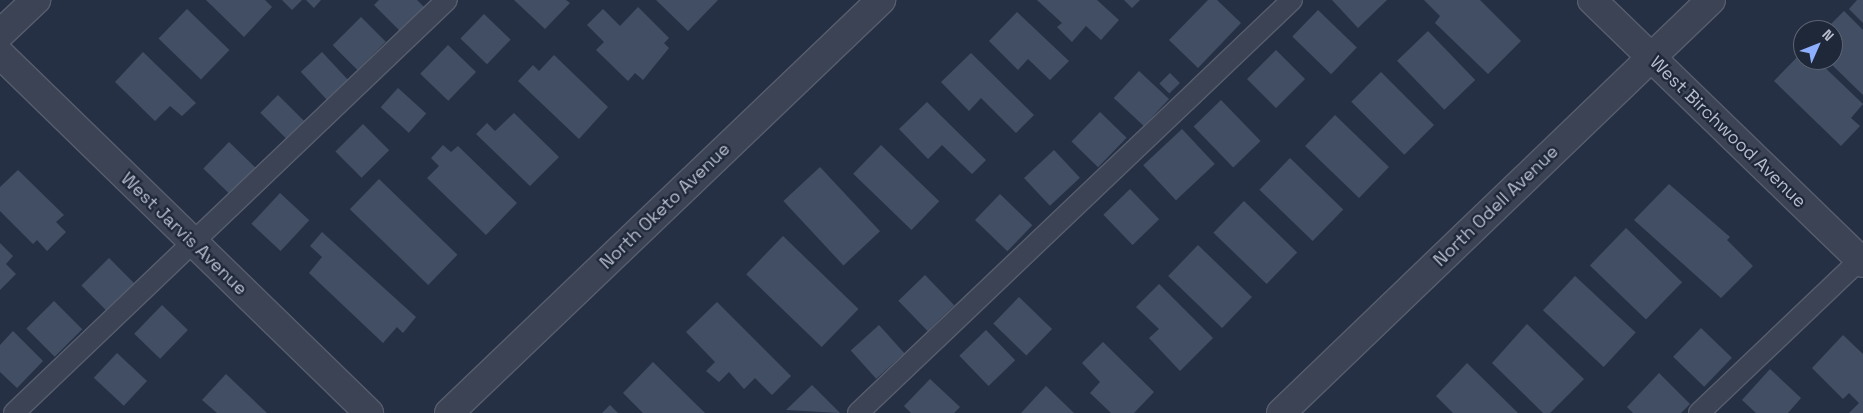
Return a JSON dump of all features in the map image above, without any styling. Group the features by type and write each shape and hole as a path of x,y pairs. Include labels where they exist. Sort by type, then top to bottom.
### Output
{"street":[{"path":"0,34 36,0"},
{"name":"North Oketo Avenue","path":"449,413 881,0"},
{"name":"West Birchwood Avenue","path":"1592,0 1862,260"},
{"name":"North Odell Avenue","path":"1281,413 1711,0"},
{"name":"West Jarvis Avenue","path":"0,54 369,413"}],"lane":[{"path":"14,413 447,0"},
{"path":"858,413 1292,0"},
{"path":"1699,413 1862,260"}],"building":[{"path":"206,0 265,0 272,7 244,37"},
{"path":"282,0 302,0 292,10"},
{"path":"306,0 321,0 314,8"},
{"path":"379,0 417,0 424,7 401,32 374,5"},
{"path":"514,0 566,0 570,3 545,29"},
{"path":"656,0 718,0 688,31"},
{"path":"1037,0 1097,0 1119,20 1101,40 1086,26 1072,42 1057,27 1062,23"},
{"path":"1124,0 1140,0 1132,8"},
{"path":"1208,0 1217,0 1241,23 1198,68 1169,40"},
{"path":"1332,0 1387,0 1358,28"},
{"path":"1424,0 1480,0 1521,41 1488,74 1435,23 1440,16"},
{"path":"1857,0 1863,0 1863,23 1849,9"},
{"path":"638,7 669,38 664,43 669,48 643,80 635,73 628,81 596,50 604,42 587,25 603,9 620,26"},
{"path":"187,9 229,50 201,79 159,38"},
{"path":"1318,10 1357,48 1331,74 1292,37"},
{"path":"1844,11 1863,30 1863,95 1837,70 1843,70 1843,20 1835,20"},
{"path":"1017,12 1069,61 1050,80 1028,59 1018,70 989,41"},
{"path":"484,14 511,40 487,64 460,38"},
{"path":"361,17 386,42 357,70 333,45"},
{"path":"1428,31 1475,80 1444,110 1397,61"},
{"path":"448,45 476,72 448,101 420,74"},
{"path":"1276,50 1305,79 1276,108 1247,79"},
{"path":"143,52 196,103 182,116 170,106 155,121 115,82"},
{"path":"322,52 349,81 328,101 301,72"},
{"path":"971,53 1034,115 1016,133 981,98 969,111 941,82"},
{"path":"554,55 608,107 579,139 518,81 533,65 539,71"},
{"path":"1793,61 1793,70 1827,70 1863,104 1851,118 1860,126 1841,146 1774,81"},
{"path":"1139,71 1169,99 1144,126 1114,98"},
{"path":"1381,72 1434,125 1404,155 1351,102"},
{"path":"1170,73 1180,83 1169,94 1159,84"},
{"path":"398,88 426,113 409,133 381,107"},
{"path":"278,95 305,122 287,140 260,113"},
{"path":"1221,100 1261,141 1233,167 1194,126"},
{"path":"927,102 986,160 972,174 942,145 928,159 899,129"},
{"path":"1100,112 1127,138 1098,167 1072,141"},
{"path":"514,113 559,157 530,186 476,134 487,123 495,131"},
{"path":"1335,115 1389,167 1359,198 1305,146"},
{"path":"363,124 389,150 362,178 335,152"},
{"path":"1182,129 1215,164 1176,200 1143,165"},
{"path":"229,142 256,168 230,194 203,169"},
{"path":"443,145 451,152 458,146 517,203 486,235 427,178 439,166 431,158"},
{"path":"881,145 939,201 911,230 853,174"},
{"path":"1054,150 1080,178 1050,206 1024,178"},
{"path":"1290,158 1343,209 1313,241 1259,190"},
{"path":"820,167 880,231 843,265 783,201"},
{"path":"18,170 64,215 56,222 66,232 47,251 37,240 33,244 0,211 0,187"},
{"path":"379,179 457,255 428,285 350,209"},
{"path":"1669,184 1730,237 1727,240 1753,266 1721,298 1634,220"},
{"path":"1130,189 1159,219 1133,245 1103,215"},
{"path":"280,193 309,220 281,251 251,224"},
{"path":"1000,194 1032,225 1007,251 975,220"},
{"path":"1244,201 1297,252 1267,284 1213,233"},
{"path":"1626,228 1682,282 1646,320 1590,265"},
{"path":"322,232 416,317 403,333 397,327 383,343 309,273 322,257 310,246"},
{"path":"783,236 859,309 822,347 746,274"},
{"path":"0,243 13,256 6,264 16,274 0,290"},
{"path":"1198,245 1252,297 1222,328 1168,276"},
{"path":"109,258 135,284 108,312 81,286"},
{"path":"925,275 954,305 928,331 898,301"},
{"path":"1575,276 1636,333 1604,367 1543,310"},
{"path":"1159,284 1213,338 1180,371 1149,338 1159,329 1136,307"},
{"path":"1019,297 1052,329 1026,356 993,324"},
{"path":"54,301 82,329 55,357 26,329"},
{"path":"717,302 791,376 772,395 755,378 744,389 729,372 719,382 706,371 715,362 686,332"},
{"path":"162,305 188,330 160,359 134,334"},
{"path":"1527,324 1584,379 1550,413 1543,413 1492,363"},
{"path":"879,325 904,353 876,379 851,350"},
{"path":"1701,328 1732,358 1704,387 1673,357"},
{"path":"986,330 1015,360 989,386 959,356"},
{"path":"13,331 43,361 17,388 0,372 0,345"},
{"path":"1843,335 1863,354 1863,413 1849,413 1859,403 1849,393 1843,399 1812,368"},
{"path":"1103,342 1154,392 1134,413 1111,413 1090,393 1100,382 1082,363"},
{"path":"117,353 147,381 124,406 94,378"},
{"path":"653,362 705,413 643,413 623,393"},
{"path":"1467,363 1518,413 1453,413 1436,396"},
{"path":"1770,369 1801,398 1788,413 1756,413 1742,400"},
{"path":"1659,373 1690,404 1681,413 1633,413 1627,407"},
{"path":"226,374 267,413 217,413 202,400"},
{"path":"930,379 960,407 954,413 911,413 904,406"},
{"path":"812,385 840,413 786,410"},
{"path":"1046,386 1074,413 1021,413"},
{"path":"610,405 618,413 602,413"}]}
